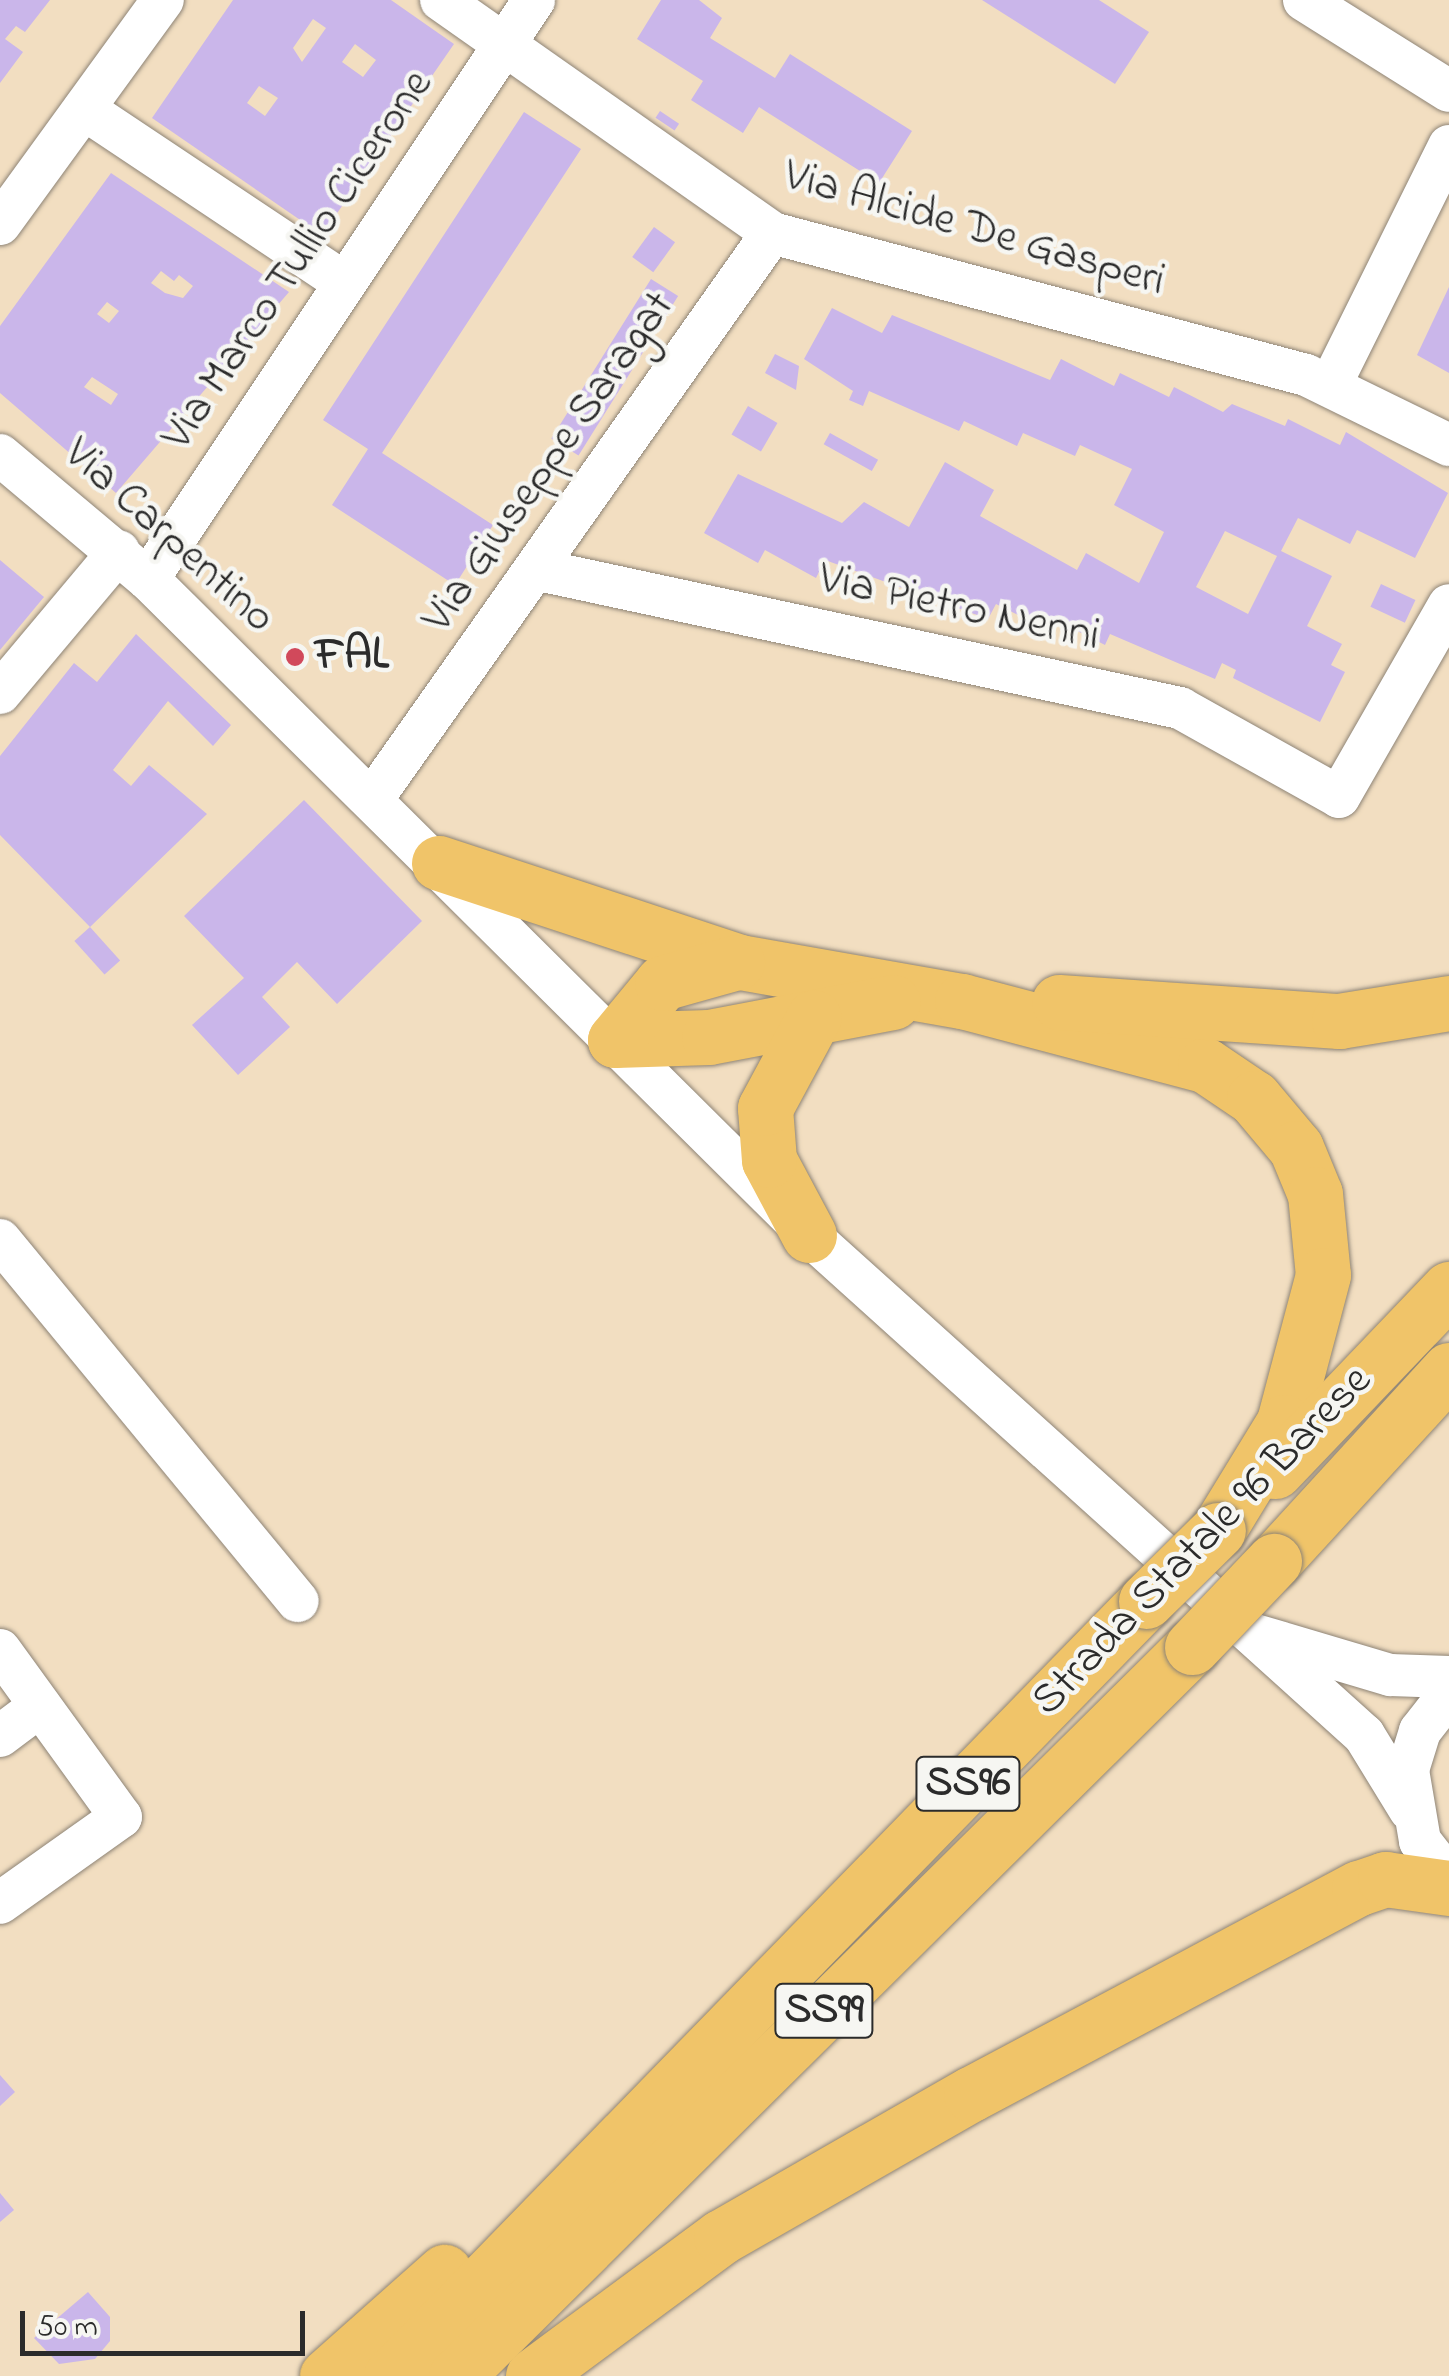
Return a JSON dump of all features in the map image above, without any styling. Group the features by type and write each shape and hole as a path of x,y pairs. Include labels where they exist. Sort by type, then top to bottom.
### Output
{"highway":[{"path":"439,863 740,962 952,999 1205,1065 1254,1098 1296,1148 1323,1240 1308,1352 1284,1422 1218,1530"},
{"path":"615,1040 662,982 740,962"},
{"path":"615,1040 659,1043 952,999 1339,1020 1449,1003"},
{"path":"809,1234 768,1160 765,1108 814,1017"},
{"name":"Strada Statale 96 Barese","path":"790,1967 1449,1289"},
{"name":"Strada Statale 96 Barese","path":"456,2376 1192,1647 1449,1370"},
{"path":"533,2376 721,2237 971,2094 1359,1888 1386,1879 1449,1888"},
{"path":"327,2376 650,2066 790,1967"},
{"name":"SS99","path":"392,2376 790,1967"}],"street":[{"path":"0,224 162,0"},
{"name":"Via Alcide De Gasperi","path":"442,0 772,233 1330,386 1449,445"},
{"name":"Via Marco Tullio Cicerone","path":"0,693 134,565 346,283 534,0"},
{"path":"1304,0 1449,91"},
{"path":"84,109 346,283"},
{"path":"1330,386 1449,146"},
{"name":"Via Giuseppe Saragat","path":"373,798 540,570 772,233"},
{"name":"Via Carpentino","path":"0,454 134,565 439,863 809,1234 1244,1630 1364,1734 1449,1878"},
{"name":"Via Pietro Nenni","path":"540,570 1180,708 1339,797 1449,605"},
{"path":"0,1240 298,1600"},
{"path":"1244,1630 1390,1675 1449,1678"},
{"path":"0,1650 121,1817 0,1903"},
{"path":"1410,1810 1420,1731 1449,1694"},
{"path":"0,1736 40,1706"}],"building":[{"path":"0,0 50,0 25,32 16,26 5,39 23,52 0,83"},
{"path":"233,0 391,0 454,44 322,235 152,118","holes":["313,19 326,28 302,62 293,48","355,44 376,60 363,77 342,62","259,86 278,98 265,116 247,103"]},
{"path":"661,0 699,0 722,18 710,38 775,78 790,54 912,131 879,183 759,107 743,133 691,100 703,81 637,39"},
{"path":"982,0 1099,0 1149,32 1115,84"},
{"path":"660,111 679,124 675,130 656,118"},
{"path":"524,112 581,149 382,453 493,525 455,585 332,505 368,449 323,420"},
{"path":"111,173 289,292 116,493 0,393 0,326","holes":["161,271 174,281 179,275 193,286 183,298 165,293 151,283","107,302 119,311 109,323 97,314","92,377 118,394 111,405 84,387"]},
{"path":"654,227 675,242 653,272 632,257"},
{"path":"651,279 678,296 579,455 551,438"},
{"path":"1449,287 1449,373 1417,355"},
{"path":"832,308 882,333 892,315 1050,380 1061,359 1114,386 1120,373 1169,397 1174,387 1223,412 1232,404 1285,426 1288,419 1340,445 1346,432 1448,493 1415,558 1357,530 1350,544 1298,518 1281,551 1332,576 1307,626 1342,644 1331,665 1345,672 1320,722 1233,678 1236,670 1222,663 1215,679 1110,634 1105,645 1052,618 1046,629 996,604 988,619 825,560 816,578 765,550 758,563 704,533 738,474 842,523 864,502 909,527 945,462 994,490 980,516 1077,570 1086,553 1139,583 1164,532 1114,505 1132,469 1080,445 1075,456 1023,433 1017,446 964,421 959,431 869,391 863,406 849,400 853,391 804,359","holes":["1225,531 1277,556 1248,614 1196,587"]},
{"path":"775,354 799,366 796,390 765,373"},
{"path":"748,406 777,423 761,452 732,435"},
{"path":"830,433 878,460 872,471 824,444"},
{"path":"0,560 44,597 0,650"},
{"path":"1381,584 1415,600 1405,623 1370,607"},
{"path":"136,634 231,725 213,746 168,701 113,770 131,786 149,765 207,814 90,927 0,835 0,756 74,663 97,682"},
{"path":"304,800 422,921 337,1004 297,962 262,997 290,1027 238,1075 192,1025 244,978 184,916"},
{"path":"90,927 120,960 105,974 74,941"},
{"path":"0,2075 15,2092 0,2106"},
{"path":"0,2193 14,2210 0,2222"},
{"path":"88,2292 110,2317 110,2341 95,2359 59,2364 34,2338"}],"place":[{"name":"FAL","path":"295,657"}]}
